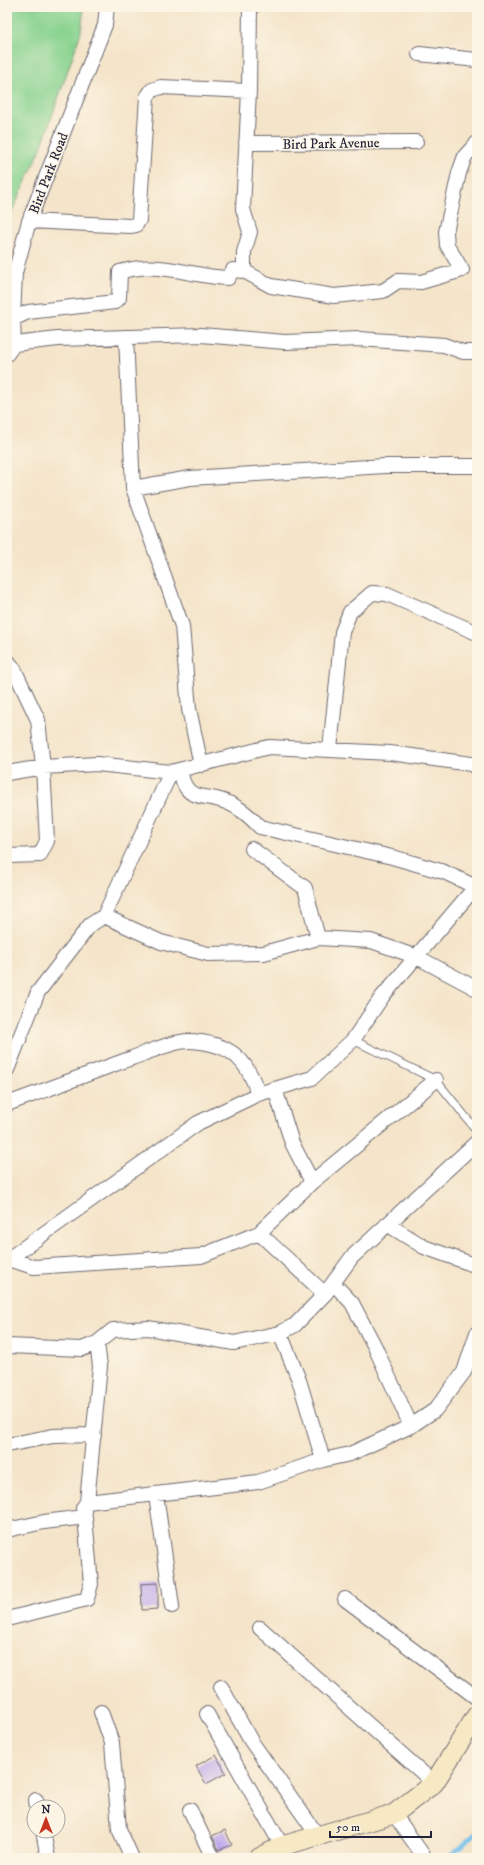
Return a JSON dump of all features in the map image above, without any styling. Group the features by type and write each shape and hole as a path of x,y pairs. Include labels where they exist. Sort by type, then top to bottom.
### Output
{"main road":[{"path":"259,1858 282,1846 394,1814 434,1783 477,1715"}],"street":[{"name":"Bird Park Road","path":"10,349 15,273 30,221 105,25 107,7"},
{"path":"244,271 244,252 250,232 243,209 249,92 250,7"},
{"path":"419,54 477,60"},
{"path":"30,221 130,226 136,225 140,220 147,97 152,90 160,87 249,92"},
{"name":"Bird Park Avenue","path":"246,144 416,142"},
{"path":"13,319 28,312 115,302 119,298 120,272 136,267 163,267 205,277 228,278 233,270 244,271 271,286 334,296 383,291 398,281 421,282 462,270 447,245 446,232 459,173 466,156 477,143"},
{"path":"10,349 58,339 201,335 285,342 359,339 444,345 462,352 477,352"},
{"path":"126,337 133,488 182,626 189,709 201,765"},
{"path":"133,488 190,478 221,476 385,466 477,466"},
{"path":"330,749 342,632 350,612 372,593 388,594 477,633"},
{"path":"7,660 14,669 38,720 43,767 47,841 40,856 7,856"},
{"path":"7,774 43,767 97,764 175,771 269,747 390,753 471,764 477,768"},
{"path":"8,1259 198,1123 258,1094 312,1078 353,1040 382,997 476,886 444,872 392,857 260,827 245,812 226,802 193,794 183,785 175,771"},
{"path":"7,1070 38,992 90,925 104,916 175,771"},
{"path":"252,848 305,888 318,938"},
{"path":"104,916 161,942 208,954 264,953 318,938 371,941 417,957 477,989"},
{"path":"7,1104 155,1049 188,1040 219,1045 239,1057 252,1074 258,1094"},
{"path":"8,1259 34,1267 201,1256 259,1233 312,1182 436,1080"},
{"path":"275,1089 292,1143 312,1182"},
{"path":"7,1346 82,1349 97,1343 113,1330 148,1328 234,1344 280,1333 295,1325 329,1289 352,1256 477,1142"},
{"path":"387,1224 424,1247 477,1266"},
{"path":"259,1233 329,1289 352,1303 375,1347 411,1426"},
{"path":"280,1333 299,1380 323,1460"},
{"path":"87,1502 258,1482 323,1460 350,1454 411,1426 435,1410 464,1372 477,1333"},
{"path":"7,1620 87,1599 91,1584 86,1517 83,1508 87,1502 100,1366 97,1343"},
{"path":"7,1445 53,1436 94,1435"},
{"path":"156,1495 172,1606"},
{"path":"7,1530 44,1522 86,1517"},
{"path":"345,1599 477,1698"},
{"path":"260,1628 434,1783"},
{"path":"221,1687 251,1741 318,1836"},
{"path":"101,1712 112,1743 119,1829 132,1858"},
{"path":"207,1714 282,1846"},
{"path":"190,1810 213,1858"},
{"path":"394,1814 425,1858"},
{"path":"44,1839 48,1858"}],"lane":[{"path":"353,1040 436,1080 477,1131"}],"green space":[{"path":"7,7 84,7 81,32 40,151 7,222"}],"building":[{"path":"158,1583 158,1609 142,1610 141,1584"},
{"path":"216,1755 226,1773 206,1784 196,1766"},
{"path":"225,1830 232,1845 219,1850 212,1836"}],"waterway":[{"path":"449,1858 477,1832"}]}
